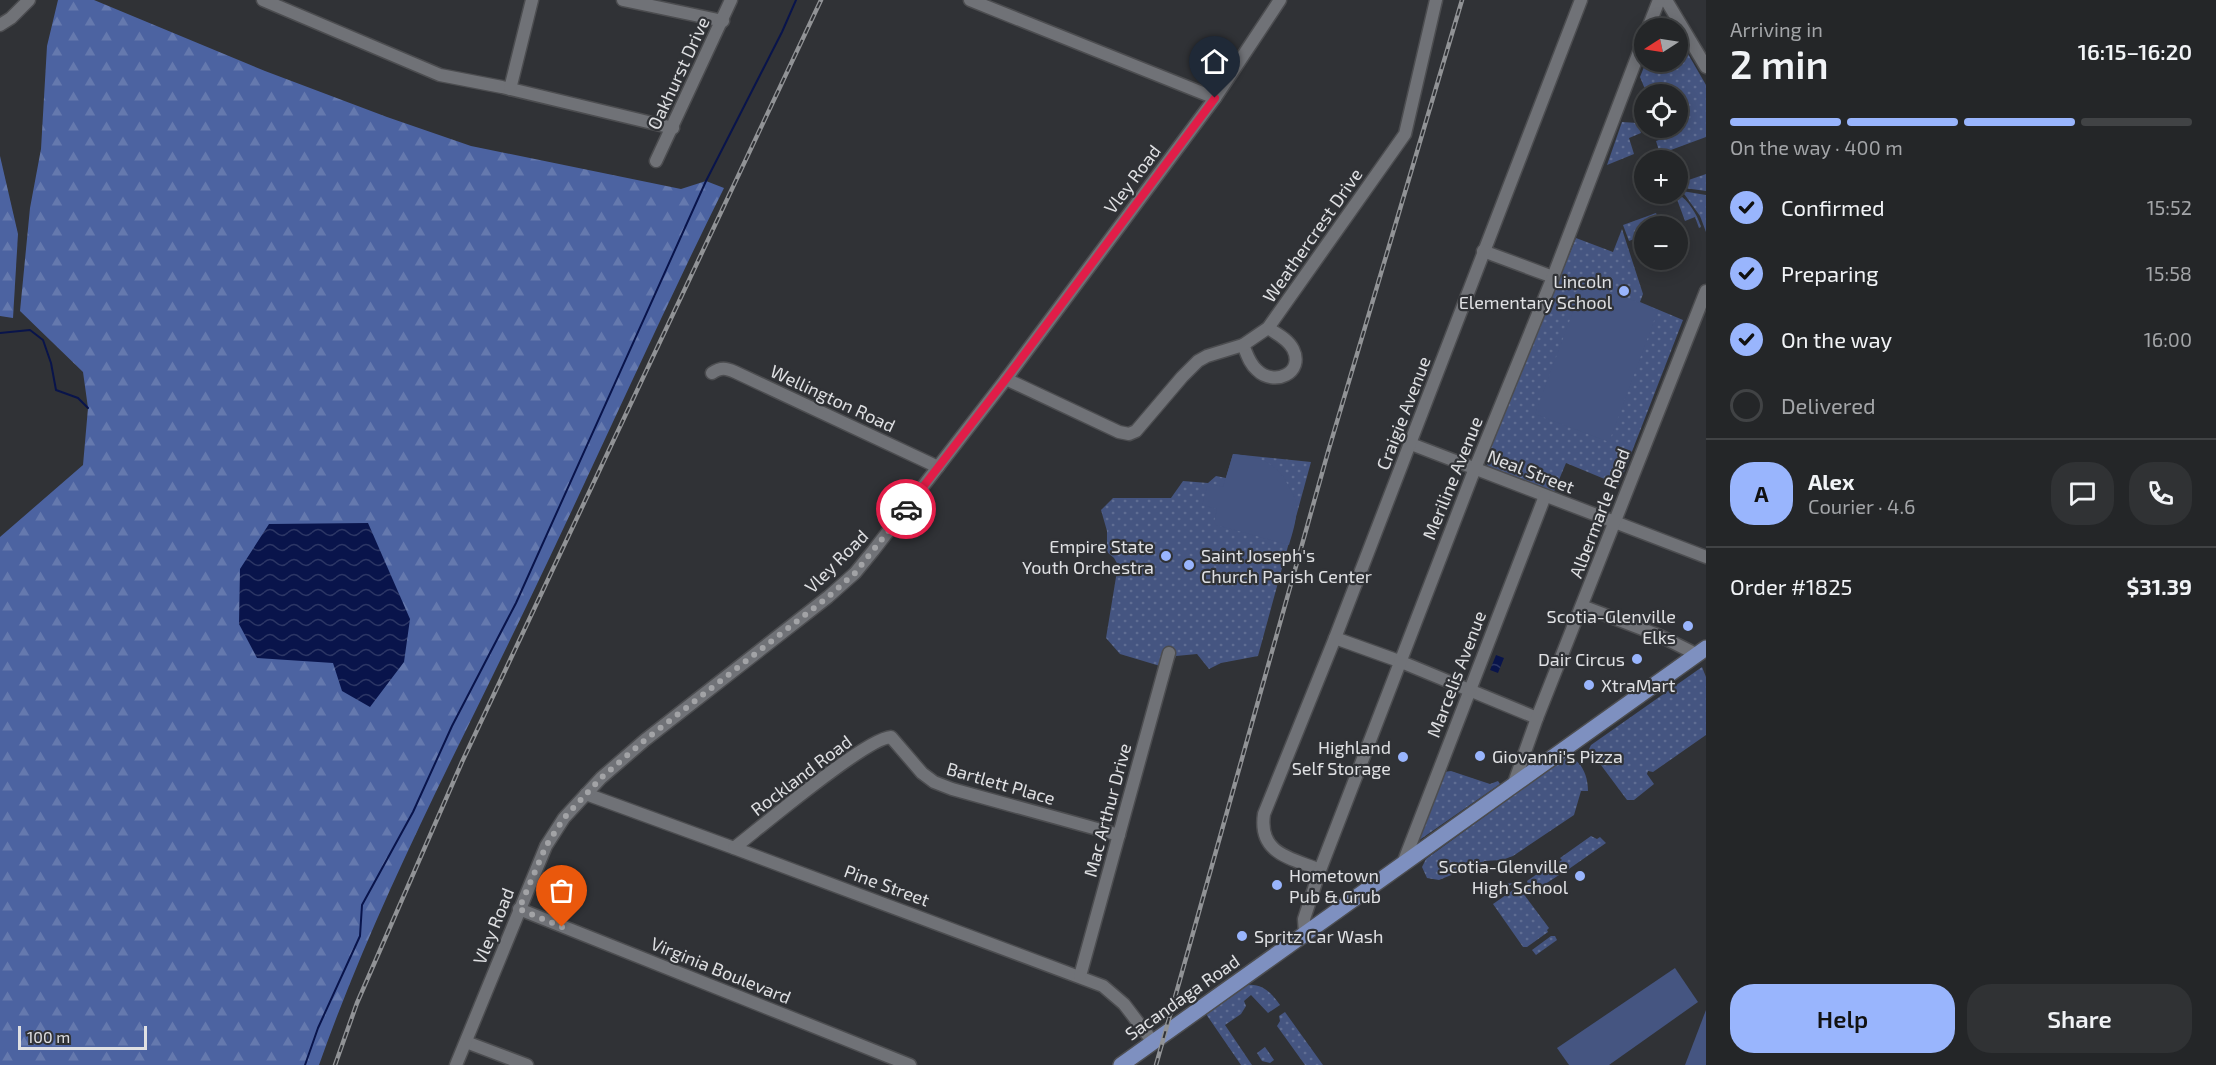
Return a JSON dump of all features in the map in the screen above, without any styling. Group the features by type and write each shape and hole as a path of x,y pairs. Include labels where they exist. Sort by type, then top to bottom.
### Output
{"main road":[{"name":"Sacandaga Road","path":"1121,1065 1701,651"}],"street":[{"path":"0,25 11,18 29,0"},
{"path":"263,0 440,75 510,89 673,128"},
{"path":"510,89 532,0"},
{"path":"623,0 723,21"},
{"name":"Oakhurst Drive","path":"656,161 731,0"},
{"path":"970,0 1215,98"},
{"name":"Vley Road","path":"456,1065 546,846 564,818 601,778 645,740 809,613 855,573 1006,379 1215,98 1280,0"},
{"name":"Weathercrest Drive","path":"1006,379 1119,432 1128,434 1136,431 1198,361 1243,345 1268,328 1405,134 1436,0"},
{"name":"Craigie Avenue","path":"1320,870 1278,852 1265,839 1264,814 1411,444 1581,0"},
{"path":"1652,18 1659,0"},
{"path":"1666,0 1706,68"},
{"name":"Meriline Avenue","path":"1305,933 1304,919 1320,870 1399,661 1553,277 1634,65"},
{"path":"1483,251 1553,277"},
{"name":"Albermarle Road","path":"1514,783 1706,291"},
{"path":"1243,345 1251,364 1258,372 1270,378 1281,378 1288,374 1295,360 1294,350 1284,339 1268,328"},
{"name":"Wellington Road","path":"712,372 726,368 938,467"},
{"name":"Neal Street","path":"1411,444 1706,557"},
{"name":"Marcelis Avenue","path":"1402,866 1545,496"},
{"path":"1582,606 1701,651"},
{"path":"1335,638 1399,661 1538,718"},
{"name":"Mac Arthur Drive","path":"1080,976 1169,653"},
{"name":"Rockland Road","path":"734,848 843,763 883,737 891,737"},
{"name":"Bartlett Place","path":"891,737 922,773 934,782 1119,835"},
{"name":"Pine Street","path":"586,794 1103,986 1124,1004 1153,1042"},
{"name":"Virginia Boulevard","path":"519,909 910,1065"},
{"path":"466,1042 527,1065"}],"shaded area":[{"path":"1688,54 1706,85 1706,137 1671,150 1659,150 1656,141 1664,138 1688,138 1688,84 1643,84 1640,77 1642,72 1688,72"},
{"path":"1622,122 1634,123 1634,136 1629,138 1634,154 1607,165"},
{"path":"1706,174 1706,191 1688,189 1688,180"},
{"path":"1688,192 1706,195 1706,232 1700,216 1688,199"},
{"path":"1688,203 1701,227 1699,228 1695,217 1688,220 1688,216 1683,216 1679,204"},
{"path":"1634,221 1634,239 1629,241 1623,225"},
{"path":"1622,229 1643,294 1640,302 1683,320 1619,485 1566,463 1553,494 1489,469 1485,460 1576,238 1613,252"},
{"path":"1584,282 1658,310 1609,442 1535,414"},
{"path":"1233,454 1311,462 1258,656 1221,663 1209,669 1197,654 1176,656 1170,669 1120,654 1106,638 1118,565 1107,552 1107,531 1101,510 1113,498 1171,498 1183,481 1208,483 1216,476 1226,478"},
{"path":"1233,454 1252,457 1268,463 1285,480 1296,502 1295,524 1289,545 1216,525 1214,522 1217,509 1202,505 1208,483 1223,487"},
{"path":"1702,667 1706,677 1706,735 1653,772 1648,771 1647,774 1654,784 1634,800 1627,800 1589,749 1591,745"},
{"path":"1568,756 1580,765 1588,785 1588,791 1581,791 1574,815 1513,856 1502,860 1484,861 1483,868 1466,869 1439,880 1427,878 1422,867 1426,859"},
{"path":"1451,771 1490,784 1498,781 1500,784 1418,841 1444,772"},
{"path":"1591,836 1597,839 1600,837 1606,843 1566,871 1559,862 1562,860 1560,858"},
{"path":"1550,865 1552,867 1555,865 1559,875 1530,894 1526,886 1527,881"},
{"path":"1513,883 1490,899 1482,888 1485,886"},
{"path":"1516,888 1520,889 1549,928 1548,932 1527,947 1523,947 1493,904"},
{"path":"1551,936 1555,936 1557,940 1536,955 1532,950"},
{"path":"1675,968 1698,1002 1609,1065 1569,1065 1557,1048"},
{"path":"1246,985 1266,990 1280,1005 1268,1013 1251,995 1244,1001 1246,1006 1241,1014 1225,1025 1252,1065 1241,1065 1206,1014"},
{"path":"1706,1010 1706,1065 1685,1065"},
{"path":"1285,1012 1323,1065 1305,1065 1277,1026 1280,1021 1279,1016"},
{"path":"1265,1047 1274,1060 1270,1063 1262,1061 1257,1053"}],"green space":[{"path":"58,0 94,0 265,71 471,146 681,189 706,181 724,188 390,890 319,1065 0,1065 0,537 83,465 88,408 83,372 20,311 30,208 41,149 47,46"},
{"path":"0,156 18,234 13,318 0,316"}],"water":[{"path":"368,523 410,619 404,662 370,707 342,691 333,663 257,658 239,624 240,569 269,524"},
{"path":"1496,655 1504,658 1498,673 1490,670"}],"waterway":[{"path":"305,1065 318,1028 360,936 362,905 413,812 452,726 516,603 706,181 796,0"},
{"path":"0,333 30,330 43,340 51,363 56,390 78,398 88,408"}],"railway":[{"path":"335,1065 357,1003 462,762 821,0"},
{"path":"1156,1065 1328,452 1462,0"}],"way so far":[{"path":"562,927 519,909 546,846 564,818 601,778 634,750 809,613 855,573 906,509"}],"place":[{"name":"Lincoln Elementary School","path":"1624,291"},
{"name":"Empire State Youth Orchestra","path":"1166,556"},
{"name":"Saint Joseph's Church Parish Center","path":"1189,565"},
{"name":"Scotia-Glenville Elks","path":"1688,626"},
{"name":"Dair Circus","path":"1637,659"},
{"name":"XtraMart","path":"1589,685"},
{"name":"Giovanni's Pizza","path":"1480,756"},
{"name":"Highland Self Storage","path":"1403,757"},
{"name":"Scotia-Glenville High School","path":"1580,876"},
{"name":"Hometown Pub & Grub","path":"1277,885"},
{"name":"Spritz Car Wash","path":"1242,936"}],"route":[{"path":"906,509 1006,379 1215,98"}]}
